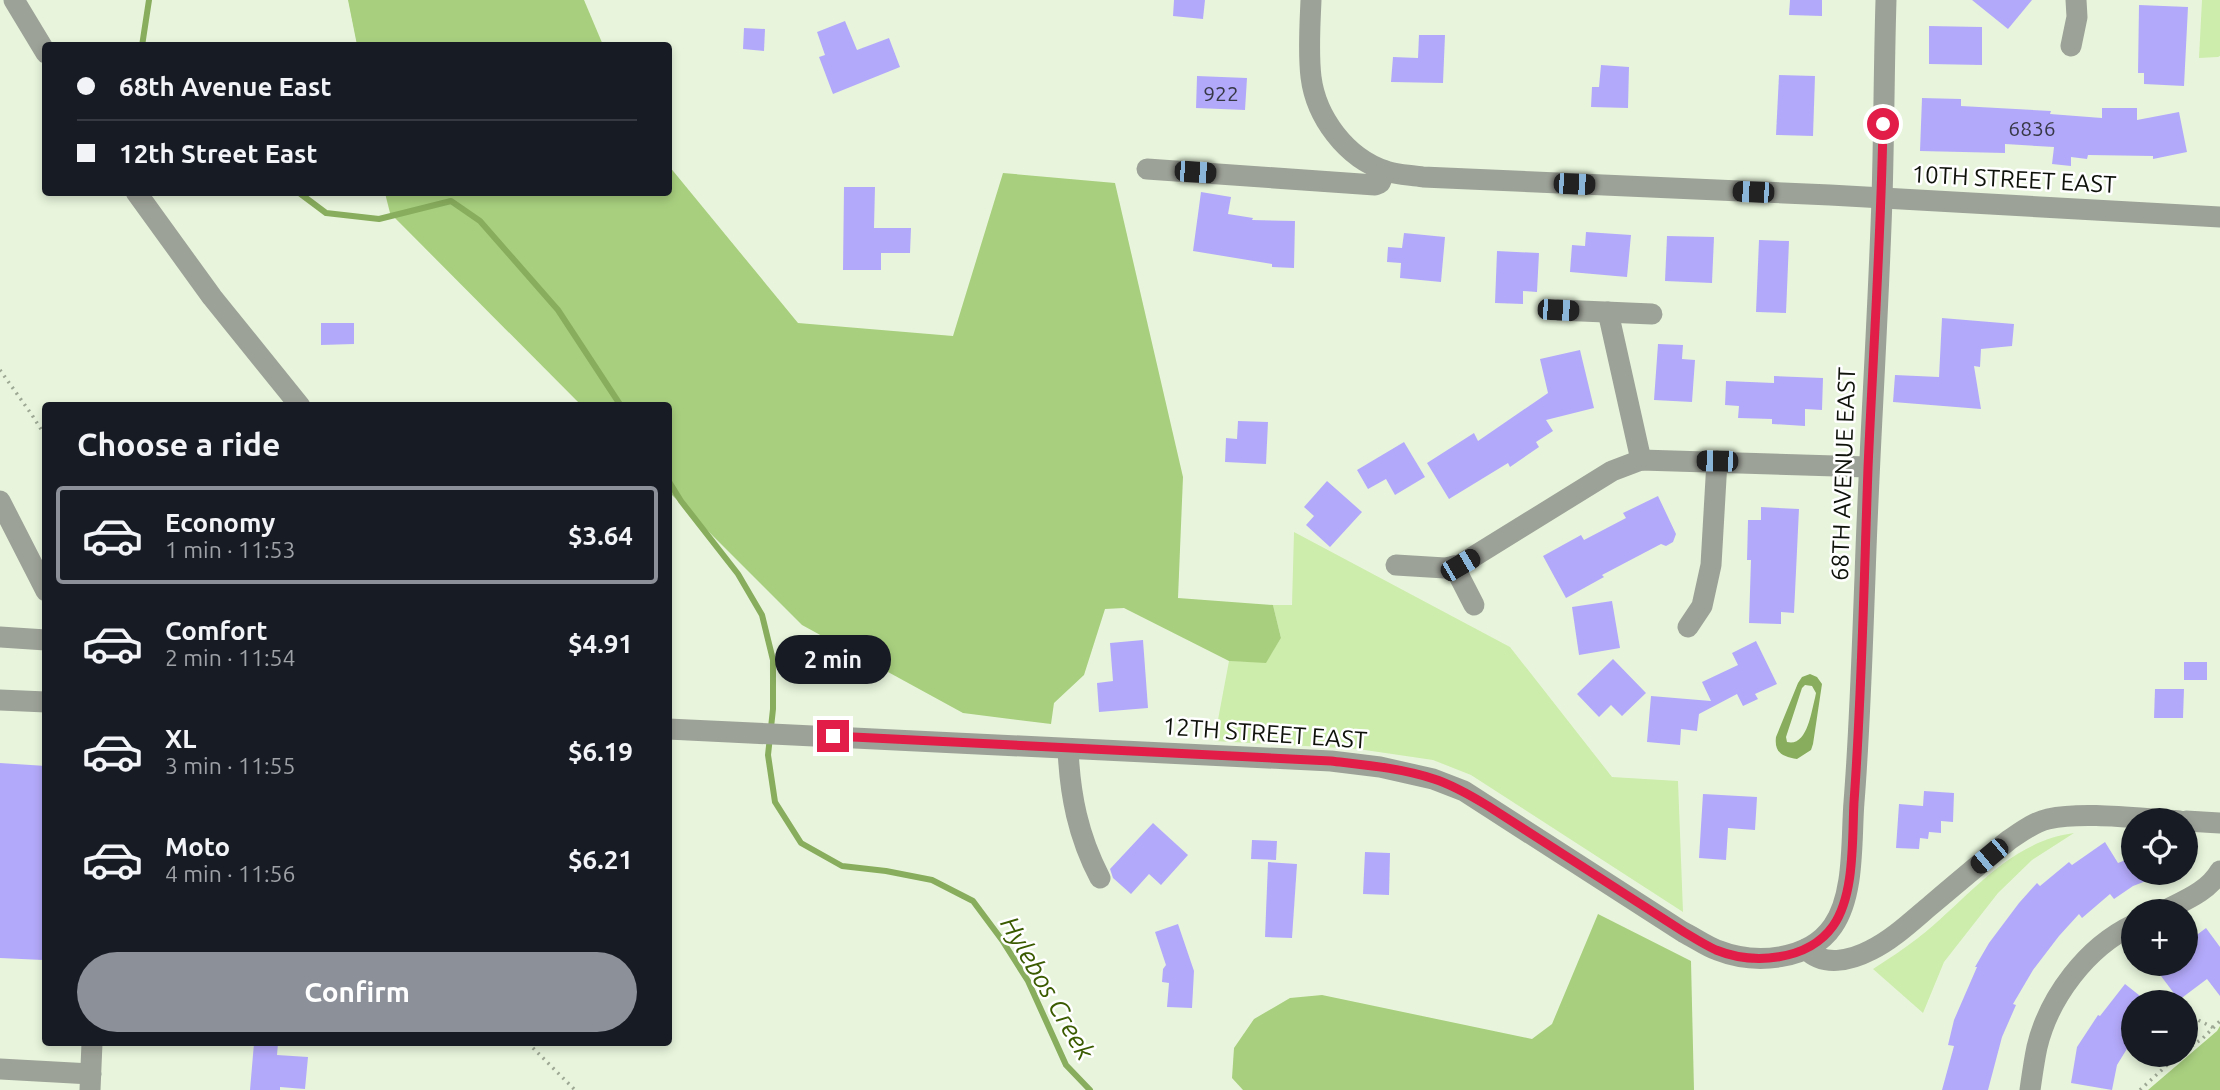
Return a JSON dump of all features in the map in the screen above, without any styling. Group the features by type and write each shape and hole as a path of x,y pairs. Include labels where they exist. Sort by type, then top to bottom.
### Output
{"street":[{"path":"13,0 42,47"},
{"path":"1147,169 1375,185 1380,183 1385,171 1347,147 1330,127 1321,108 1311,78 1311,0"},
{"name":"68TH AVENUE EAST","path":"1813,945 1833,926 1842,908 1851,858 1882,198 1886,0"},
{"path":"2071,46 2077,17 2076,0"},
{"name":"10TH STREET EAST","path":"1385,171 1423,177 2220,217"},
{"path":"139,196 212,297 297,402"},
{"path":"1558,310 1652,314"},
{"path":"1608,312 1641,460"},
{"path":"1396,565 1445,568 1454,566 1506,538 1612,471 1641,460 1868,467"},
{"path":"1688,627 1702,606 1711,565 1717,461"},
{"path":"0,501 42,583"},
{"path":"1454,566 1474,605"},
{"path":"0,637 42,640"},
{"path":"0,700 42,702"},
{"name":"12TH STREET EAST","path":"672,729 1331,761 1380,767 1433,779 1464,792 1684,932 1717,950 1733,955 1765,958 1797,953 1813,945"},
{"path":"1068,749 1079,831 1100,878"},
{"path":"1813,945 1813,956 1826,961 1844,960 1871,950 1909,924 2009,839 2046,819 2075,816 2121,818"},
{"path":"2198,821 2220,822"},
{"path":"2189,899 2214,880 2220,871"},
{"path":"2030,1090 2038,1045 2049,1013 2068,981 2095,952 2121,931"},
{"path":"0,1069 90,1082 92,1046"}],"path":[{"path":"0,370 42,431"},
{"path":"2198,1020 2214,1028"},
{"path":"2198,1041 2220,1021"},
{"path":"531,1046 575,1090"},
{"path":"2140,1090 2165,1067"}],"shaded area":[{"path":"348,0 584,0 602,42 356,42"},
{"path":"2202,0 2220,0 2218,57 2199,58"},
{"path":"672,170 798,323 953,336 1003,173 1115,183 1183,477 1178,598 1273,605 1281,638 1266,663 1229,661 1124,608 1105,609 1084,675 1054,703 1051,724 963,713 802,625 672,495 672,402 578,402 390,213 386,196 672,196"},
{"path":"1294,532 1510,647 1612,777 1678,781 1683,912 1471,775 1433,760 1358,749 1214,741 1229,661 1266,662 1281,638 1273,605 1292,605"},
{"path":"1810,674 1817,677 1822,684 1811,750 1797,759 1780,753 1776,747 1776,737 1802,677","holes":["1805,685 1812,686 1816,693 1804,734 1794,742 1787,742 1786,737 1802,688"]},
{"path":"2074,833 2032,860 1998,893 1944,962 1923,1013 1873,969 1918,938 2008,860 2050,838"},
{"path":"1598,914 1691,961 1694,1090 1243,1090 1232,1078 1234,1048 1254,1019 1290,998 1322,995 1532,1039 1552,1024"},
{"path":"2220,1026 2220,1090 2148,1090 2175,1067 2198,1067 2198,1047"}],"building":[{"path":"1174,0 1205,0 1203,19 1173,16"},
{"path":"1790,0 1822,0 1822,16 1789,15"},
{"path":"1972,0 2032,0 2008,29"},
{"path":"2139,5 2188,7 2184,86 2144,84 2144,73 2138,73"},
{"path":"845,21 857,50 889,38 900,67 833,94 819,57 825,55 817,32"},
{"path":"1929,26 1982,27 1982,65 1929,64"},
{"path":"744,28 765,29 764,51 743,49"},
{"path":"1419,35 1445,35 1443,83 1391,82 1393,57 1418,58"},
{"path":"1601,65 1629,67 1628,108 1591,107 1592,87 1599,87"},
{"path":"1779,75 1815,76 1813,136 1776,135"},
{"path":"1197,76 1247,78 1245,110 1196,108"},
{"path":"1922,98 1961,99 1961,106 2051,111 2050,114 2102,118 2102,108 2137,108 2137,120 2179,112 2187,152 2153,159 2153,156 2088,155 2087,159 2071,157 2071,166 2052,164 2054,147 2005,144 2005,153 1920,151"},
{"path":"844,187 875,187 874,228 911,228 910,253 881,253 881,270 843,270"},
{"path":"1201,192 1231,197 1228,214 1253,218 1252,220 1295,221 1294,268 1272,267 1272,264 1193,251"},
{"path":"1586,232 1631,235 1627,277 1570,272 1572,245 1585,246"},
{"path":"1404,233 1445,237 1441,282 1400,278 1401,263 1387,262 1388,247 1402,248"},
{"path":"1667,236 1714,237 1712,283 1665,281"},
{"path":"1759,240 1789,241 1786,313 1756,312"},
{"path":"1497,251 1539,253 1537,292 1523,291 1523,304 1495,303"},
{"path":"1942,318 2014,324 2012,346 1981,349 1980,367 1974,366 1981,409 1893,402 1895,375 1939,377"},
{"path":"321,323 354,323 354,344 321,345"},
{"path":"1658,344 1683,345 1682,359 1695,360 1692,402 1654,400"},
{"path":"1580,350 1594,408 1546,420 1553,431 1536,442 1539,447 1510,467 1508,463 1449,499 1427,463 1474,433 1478,441 1548,393 1540,359"},
{"path":"1774,376 1823,378 1822,410 1805,409 1805,426 1772,424 1772,419 1738,418 1739,406 1725,405 1726,381 1774,383"},
{"path":"1238,421 1268,422 1266,464 1225,462 1226,438 1237,439"},
{"path":"1404,442 1425,477 1395,495 1386,479 1368,489 1357,470"},
{"path":"1327,481 1362,512 1330,547 1306,525 1314,516 1304,507"},
{"path":"1658,496 1676,534 1673,542 1666,546 1661,544 1602,575 1604,577 1566,598 1543,556 1581,535 1584,540 1626,518 1623,513"},
{"path":"1761,507 1799,509 1794,613 1781,612 1781,624 1749,623 1751,560 1747,560 1748,520 1761,520"},
{"path":"1612,601 1620,648 1579,655 1572,607"},
{"path":"1143,640 1148,708 1099,712 1097,683 1113,681 1110,643"},
{"path":"1756,641 1777,684 1755,694 1758,699 1743,706 1737,694 1699,714 1697,731 1681,729 1680,745 1647,742 1651,696 1711,701 1702,682 1738,665 1732,653"},
{"path":"1613,659 1646,693 1622,716 1611,705 1599,717 1577,694"},
{"path":"2184,662 2207,662 2207,680 2184,680"},
{"path":"2155,689 2184,689 2183,718 2154,718"},
{"path":"0,763 42,766 42,960 0,958"},
{"path":"1924,791 1954,793 1953,822 1941,821 1941,833 1929,832 1928,839 1920,838 1919,849 1896,848 1899,804 1923,806"},
{"path":"1703,794 1757,797 1755,830 1728,828 1726,860 1699,858"},
{"path":"1153,823 1188,855 1161,885 1149,874 1131,894 1113,878 1110,869"},
{"path":"1252,840 1277,841 1276,860 1251,859"},
{"path":"2105,842 2118,863 2121,862 2121,885 2136,885 2114,899 2110,894 2082,918 2079,914 2033,970 2013,1004 2016,1005 2002,1037 1988,1090 1942,1090 1954,1046 1948,1045 1954,1020 1975,967 1989,943 2037,883 2040,886 2069,862 2072,865"},
{"path":"1365,852 1390,853 1389,895 1363,894"},
{"path":"1268,862 1297,864 1292,938 1265,937"},
{"path":"1178,924 1194,971 1192,1008 1167,1007 1169,983 1162,982 1166,965 1155,932"},
{"path":"2206,928 2220,947 2220,996 2207,979 2192,990 2172,990 2161,976 2198,976 2198,934"},
{"path":"2125,984 2133,990 2121,990 2121,1058 2112,1090 2071,1083 2077,1047 2098,1015 2100,1016"},
{"path":"254,1046 278,1046 277,1055 308,1057 305,1089 280,1087 280,1090 250,1090"}],"waterway":[{"name":"Hylebos Creek","path":"143,42 149,0"},
{"name":"Hylebos Creek","path":"303,196 326,213 379,219 451,201 480,221 558,310 618,402"},
{"name":"Hylebos Creek","path":"672,486 738,574 762,615 773,660 773,709 768,755 775,802 801,843 842,866 932,880 973,901 1028,981 1066,1065 1090,1090"}],"route":[{"path":"833,736 1331,761 1380,767 1433,779 1464,792 1684,932 1717,950 1733,955 1765,958 1807,949 1833,926 1842,908 1851,858 1860,708 1883,124"}]}
